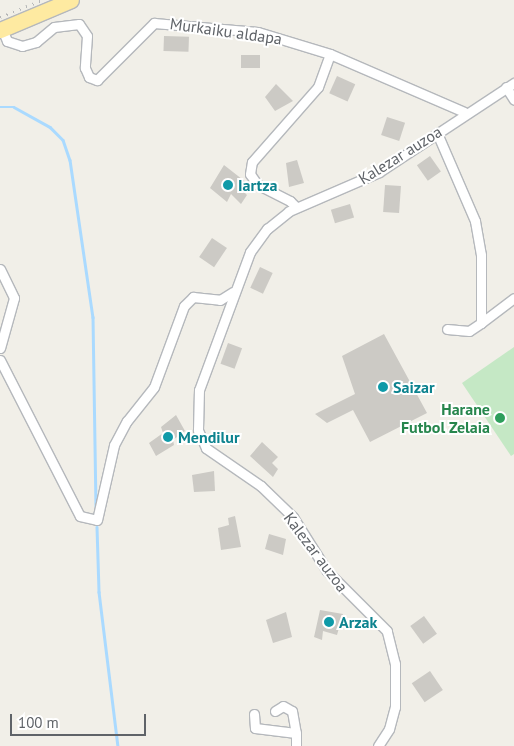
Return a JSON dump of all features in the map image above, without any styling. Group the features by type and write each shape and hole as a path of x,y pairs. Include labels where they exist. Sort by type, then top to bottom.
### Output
{"highway":[{"path":"1,30 71,0"}],"street":[{"name":"Murkaiku aldapa","path":"1,30 8,41 22,46 36,42 54,27 79,24 87,36 84,68 89,77 97,80 108,72 144,29 158,22 258,32 330,54 464,112"},
{"path":"296,208 290,201 257,184 250,174 252,162 318,88 330,54"},
{"path":"510,85 514,100"},
{"name":"Kalezar auzoa","path":"378,746 389,729 395,706 395,664 387,631 326,572 292,517 261,486 214,456 200,436 199,390 233,292 257,240 296,208 364,180 437,133 464,112 510,85"},
{"path":"437,133 475,220 481,255 481,323"},
{"path":"0,269 14,298 0,348"},
{"path":"0,360 80,516 97,520 114,445 127,421 154,387 184,306 194,297 220,300 233,292"},
{"path":"446,329 469,331 514,298"},
{"path":"275,711 283,706 292,711 296,746"},
{"path":"254,714 255,728 296,733"}],"green space":[{"name":"Harane Futbol Zelaia","path":"514,347 514,454 511,456 462,383"}],"building":[{"path":"164,36 189,37 188,52 163,51"},
{"path":"241,55 260,55 260,68 241,68"},
{"path":"337,76 355,84 348,101 329,93"},
{"path":"276,84 293,101 275,111 265,97"},
{"path":"387,117 405,123 399,141 381,135"},
{"path":"430,156 441,172 428,181 417,165"},
{"path":"297,160 304,183 289,187 286,163"},
{"name":"Iartza","path":"224,165 247,183 242,190 247,195 241,204 231,194 227,202 210,188"},
{"path":"385,185 401,186 399,213 383,212"},
{"path":"350,204 354,217 335,223 331,210"},
{"path":"212,238 227,248 214,267 199,257"},
{"path":"260,267 273,273 263,294 250,288"},
{"name":"Saizar","path":"384,334 427,413 370,442 353,410 327,423 315,414 355,394 342,356"},
{"path":"228,343 242,348 235,369 220,364"},
{"name":"Mendilur","path":"176,415 185,431 173,440 174,445 156,456 149,443 163,433 161,427"},
{"path":"262,442 278,457 272,463 278,469 273,477 250,456"},
{"path":"214,471 215,491 194,492 192,475"},
{"path":"235,516 241,547 221,550 218,528 229,525 228,518"},
{"path":"269,534 286,539 283,555 265,549"},
{"name":"Arzak","path":"320,610 343,614 337,635 323,631 322,640 314,637"},
{"path":"286,612 292,637 273,643 266,620"},
{"path":"424,616 437,634 423,644 410,626"},
{"path":"430,671 443,690 425,702 412,683"}],"waterway":[{"path":"0,107 14,107 50,127 63,140 70,160 93,317 96,506"},
{"path":"97,527 99,592 118,746"}],"railway":[{"path":"0,17 42,0"}],"place":[{"name":"Iartza","path":"228,185"},
{"name":"Saizar","path":"383,387"},
{"name":"Harane Futbol Zelaia","path":"500,418"},
{"name":"Mendilur","path":"168,437"},
{"name":"Arzak","path":"329,622"}]}
